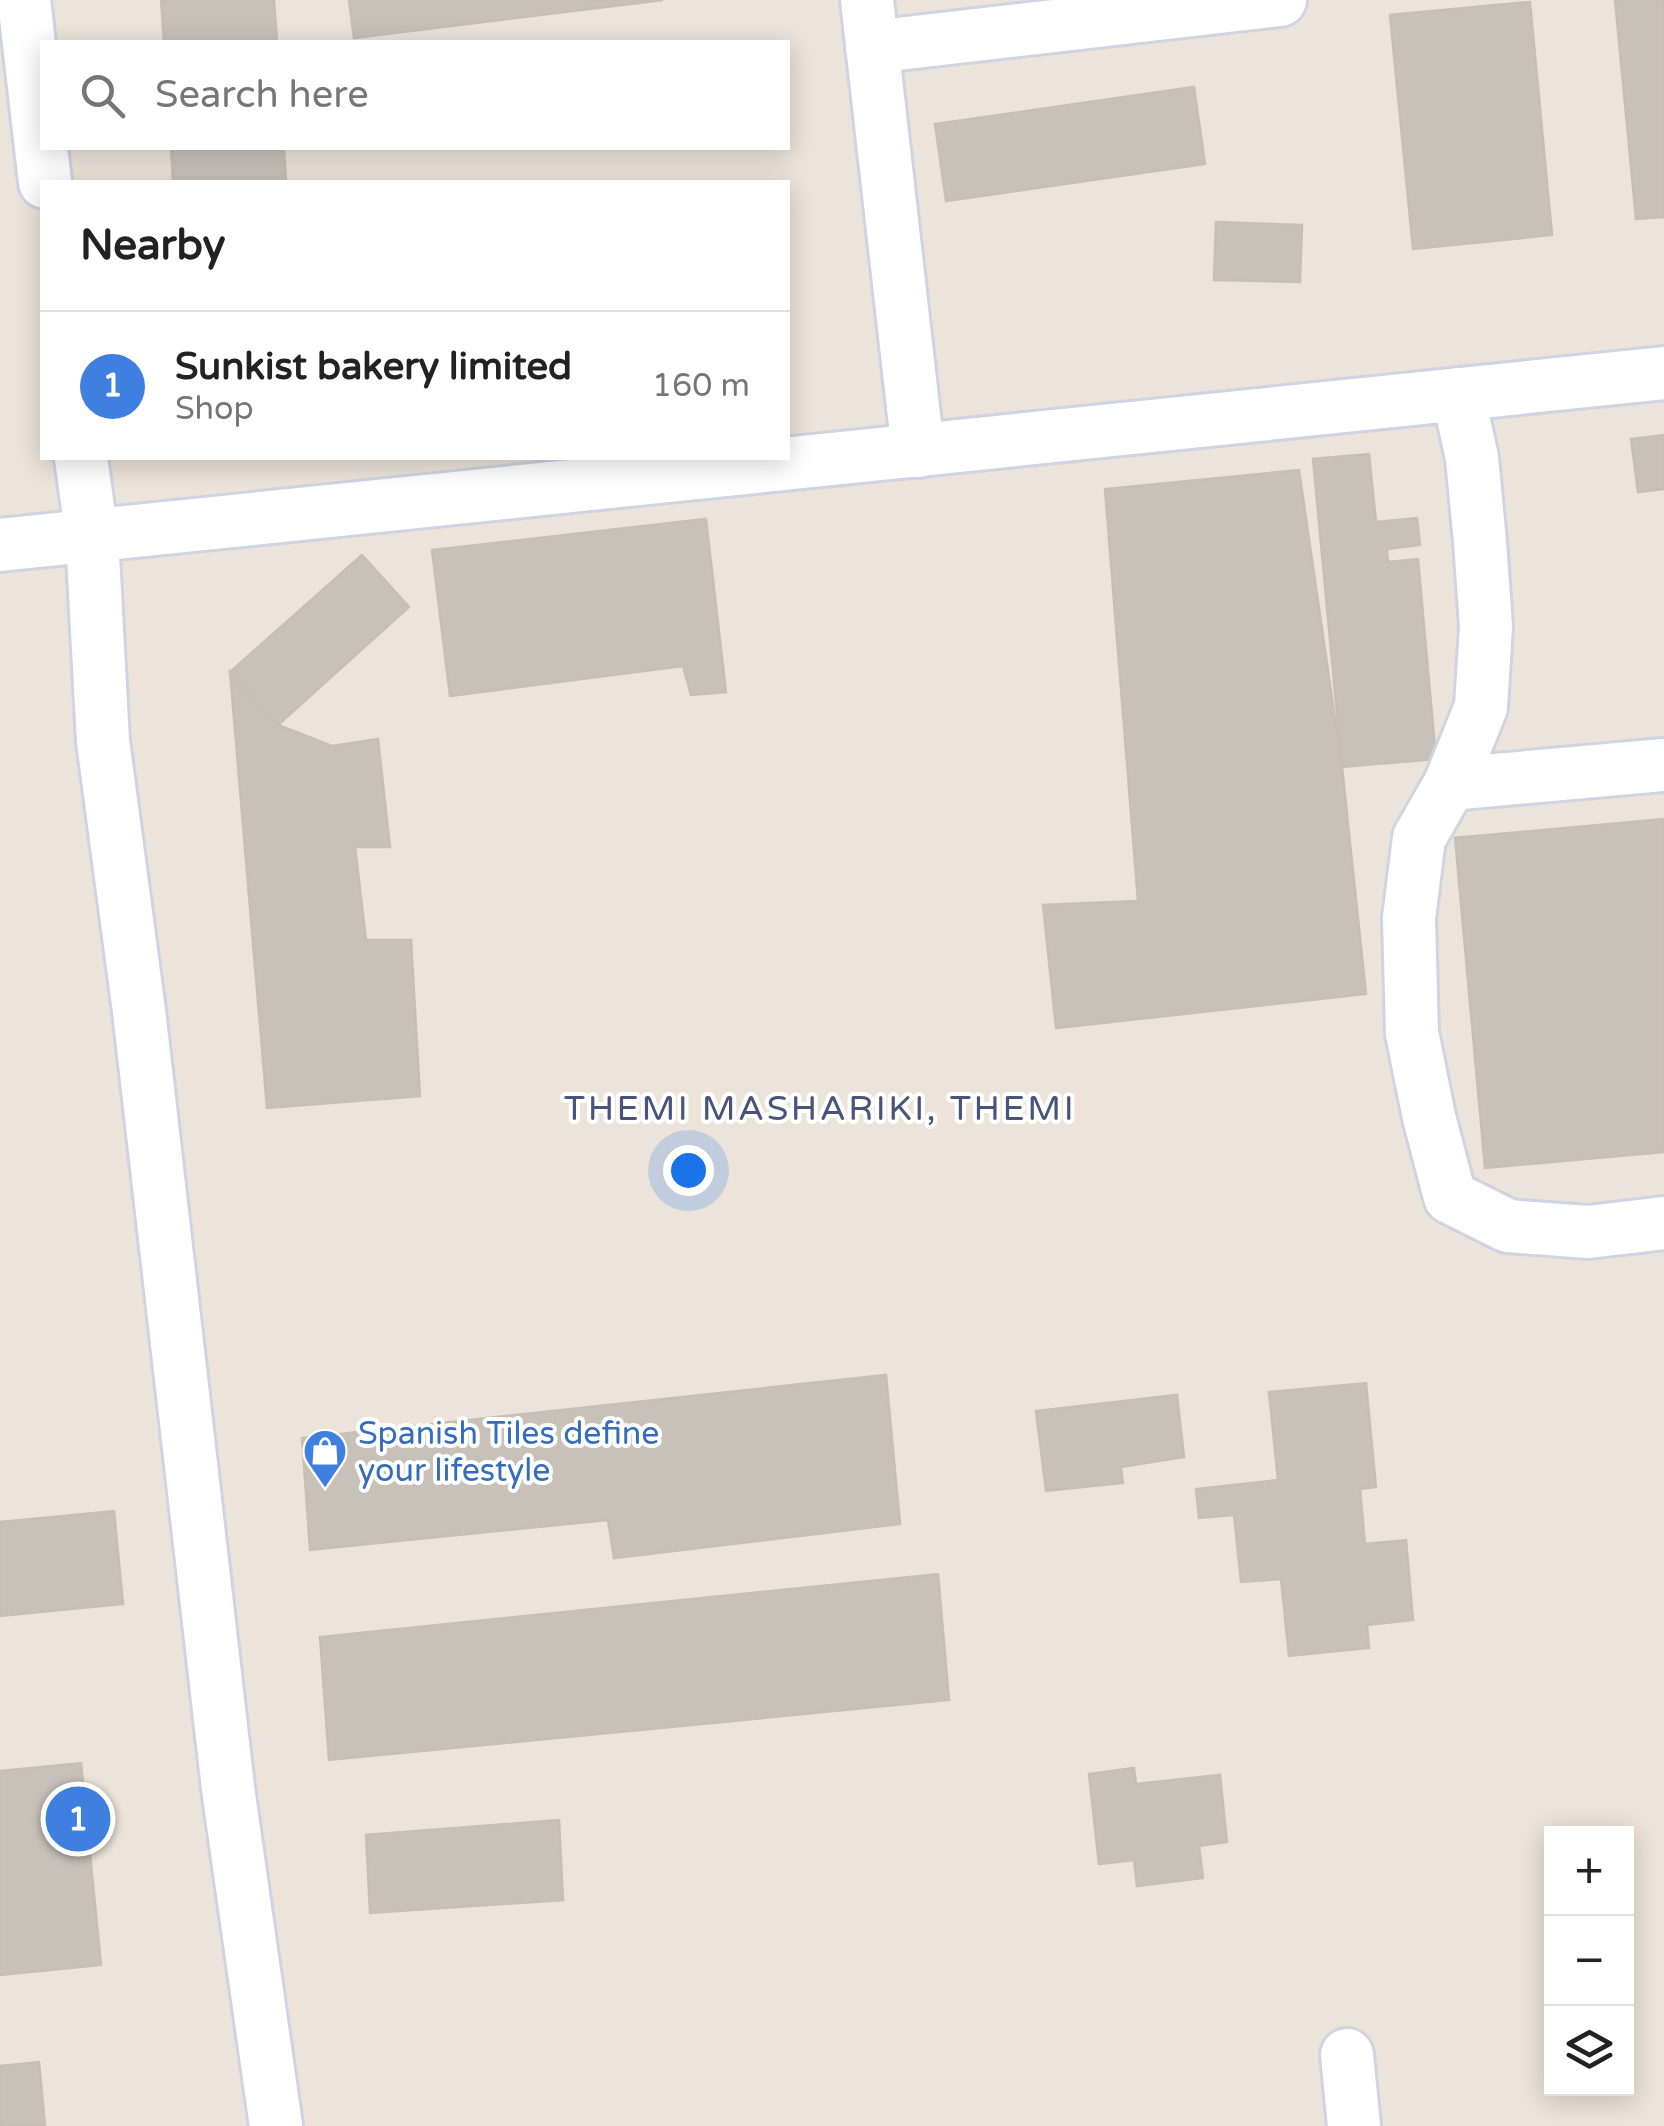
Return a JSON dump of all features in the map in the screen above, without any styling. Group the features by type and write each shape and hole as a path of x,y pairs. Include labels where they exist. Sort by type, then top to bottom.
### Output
{"street":[{"path":"24,0 40,139"},
{"path":"918,451 870,24 1280,0"},
{"path":"41,150 45,180"},
{"path":"0,545 1664,373"},
{"path":"1458,394 1472,458 1486,626 1482,708 1450,784 1419,838 1409,918 1412,1033 1429,1118 1450,1197 1508,1226 1588,1232 1664,1223"},
{"path":"81,460 92,537 103,741 139,1012 228,1788 276,2126"},
{"path":"1450,784 1664,765"},
{"path":"1347,2054 1354,2126"}],"building":[{"path":"161,0 274,0 277,40 164,40"},
{"path":"349,0 663,0 354,38"},
{"path":"1615,0 1664,0 1664,217 1636,219"},
{"path":"1530,2 1552,235 1413,249 1390,15"},
{"path":"1194,87 1205,164 946,201 935,124"},
{"path":"171,150 284,150 286,180 173,180"},
{"path":"1216,222 1302,225 1300,282 1214,280"},
{"path":"1664,435 1664,489 1638,492 1631,439"},
{"path":"1369,454 1376,522 1417,518 1420,545 1387,549 1388,562 1418,559 1436,759 1342,767 1313,459"},
{"path":"1299,470 1342,767 1366,994 1056,1028 1043,905 1138,901 1105,489"},
{"path":"706,519 726,692 691,695 683,666 450,696 432,550"},
{"path":"362,555 409,607 278,725 230,672"},
{"path":"230,672 278,725 332,746 378,739 390,847 355,847 366,940 411,940 420,1096 267,1108"},
{"path":"1664,819 1664,1152 1485,1168 1455,838"},
{"path":"886,1375 900,1524 614,1558 608,1520 310,1550 302,1438"},
{"path":"1366,1383 1376,1487 1360,1489 1365,1544 1406,1540 1413,1620 1367,1625 1369,1648 1289,1656 1281,1579 1241,1582 1234,1515 1199,1518 1196,1489 1278,1480 1269,1392"},
{"path":"1177,1395 1184,1457 1121,1467 1123,1483 1046,1491 1036,1411"},
{"path":"114,1511 123,1604 0,1616 0,1522"},
{"path":"938,1574 949,1700 329,1760 320,1637"},
{"path":"81,1763 101,1965 0,1975 0,1771"},
{"path":"1134,1768 1136,1784 1220,1775 1227,1842 1199,1846 1203,1878 1137,1886 1134,1860 1099,1864 1089,1774"},
{"path":"559,1820 563,1900 370,1913 366,1835"},
{"path":"39,2062 45,2126 0,2126 0,2066"}],"place":[{"name":"Spanish Tiles define your lifestyle","path":"325,1489"},
{"name":"Sunkist bakery limited","path":"78,1819"}],"district":[{"name":"THEMI MASHARIKI, THEMI","path":"820,1108"}]}
